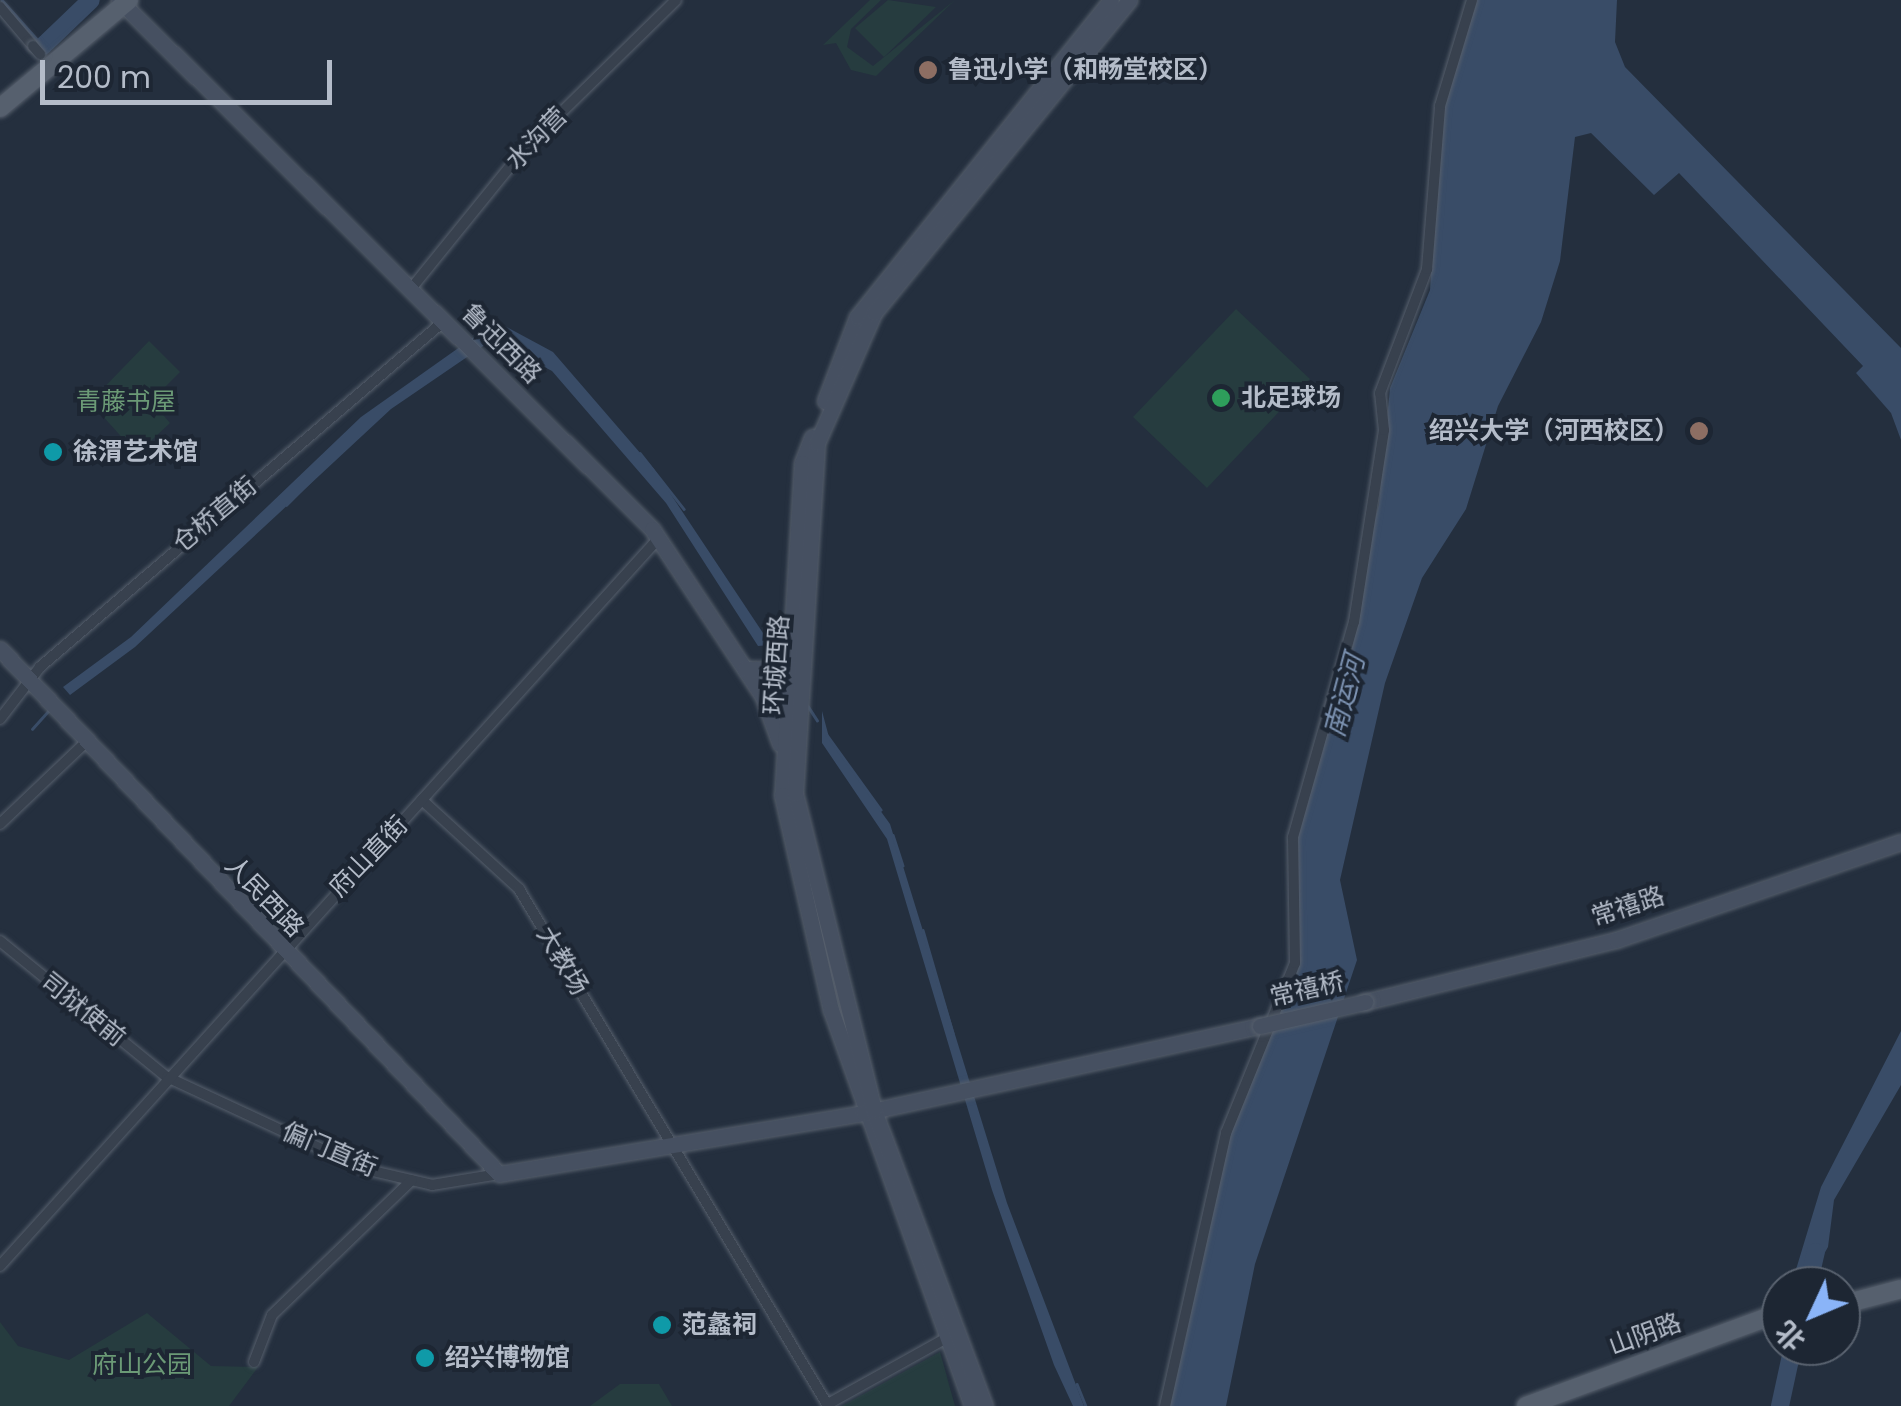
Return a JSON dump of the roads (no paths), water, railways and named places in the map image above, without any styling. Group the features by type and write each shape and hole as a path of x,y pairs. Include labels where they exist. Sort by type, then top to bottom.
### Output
{"main road":[{"name":"环城西路","path":"985,1406 869,1111 795,794 802,463 857,316 1111,0"},
{"name":"环城西路","path":"972,1406 945,1339 869,1111 782,796 788,698 796,661 817,443 874,313 1129,0"},
{"name":"鲁迅西路","path":"121,1 658,538 774,718 784,762"},
{"path":"0,96 42,56 121,1"},
{"path":"0,108 42,56"},
{"name":"人民西路","path":"0,648 84,744 499,1174"},
{"path":"745,669 796,661"},
{"name":"常禧路","path":"1365,1002 1616,940 1901,842"},
{"name":"常禧桥","path":"869,1111 1365,1002"},
{"path":"499,1174 869,1111"},
{"path":"1861,1288 1901,1279"},
{"path":"1861,1300 1901,1289"},
{"name":"山阴路","path":"1526,1406 1761,1319"},
{"name":"山阴路","path":"1554,1406 1761,1330"}],"street":[{"name":"水沟营","path":"410,290 526,148 676,0"},
{"path":"1165,1406 1226,1133 1296,963 1293,837 1354,622 1384,430 1380,394 1427,270 1440,106 1472,0"},
{"path":"0,7 42,56"},
{"name":"仓桥直街","path":"0,719 31,686 40,667 443,322"},
{"name":"府山直街","path":"0,1266 280,950 422,800 658,538"},
{"path":"0,824 84,744"},
{"name":"大教场","path":"422,800 519,890 673,1144"},
{"name":"司狱使前","path":"0,942 167,1077"},
{"name":"偏门直街","path":"167,1077 364,1169 412,1180 499,1174"},
{"path":"673,1144 828,1405 945,1339"},
{"path":"254,1362 272,1316 412,1180"}],"water":[{"name":"南运河","path":"1476,0 1617,0 1615,42 1625,67 1901,348 1901,440 1891,413 1856,373 1863,366 1679,173 1654,195 1591,133 1575,137 1560,261 1541,322 1498,406 1466,509 1422,578 1385,683 1340,880 1357,960 1255,1264 1226,1406 1166,1406 1232,1128 1290,986 1293,842 1379,504 1390,388 1430,290 1442,109"},
{"path":"505,326 553,352 654,469 771,645 758,646 666,503 552,371 492,340 391,409 135,647 70,695 63,687 131,637 361,417 481,332"},
{"path":"822,711 830,741 890,824 1007,1203 1084,1406 1073,1406 1054,1365 992,1190 887,839 822,743"},
{"path":"1901,1031 1901,1085 1834,1200 1828,1247 1817,1266 1797,1266 1821,1187"}],"waterway":[{"path":"2,0 43,46"},
{"path":"43,46 91,0"},
{"path":"640,453 684,509"},
{"path":"286,505 330,461"},
{"path":"769,642 783,665"},
{"path":"808,706 817,720"},
{"path":"32,729 50,709"},
{"path":"827,735 881,810"},
{"path":"893,835 903,865"},
{"path":"923,930 953,1033"},
{"path":"1813,1266 1816,1252"},
{"path":"1780,1406 1789,1366"},
{"path":"1077,1384 1086,1406"}],"place":[{"name":"鲁迅小学（和畅堂校区）","path":"928,70"},
{"name":"北足球场","path":"1221,398"},
{"name":"绍兴大学（河西校区）","path":"1699,431"},
{"name":"徐渭艺术馆","path":"53,452"},
{"name":"范蠡祠","path":"662,1325"},
{"name":"绍兴博物馆","path":"425,1358"}],"park label":[{"name":"青藤书屋","path":"126,402"},
{"name":"府山公园","path":"142,1365"}]}
